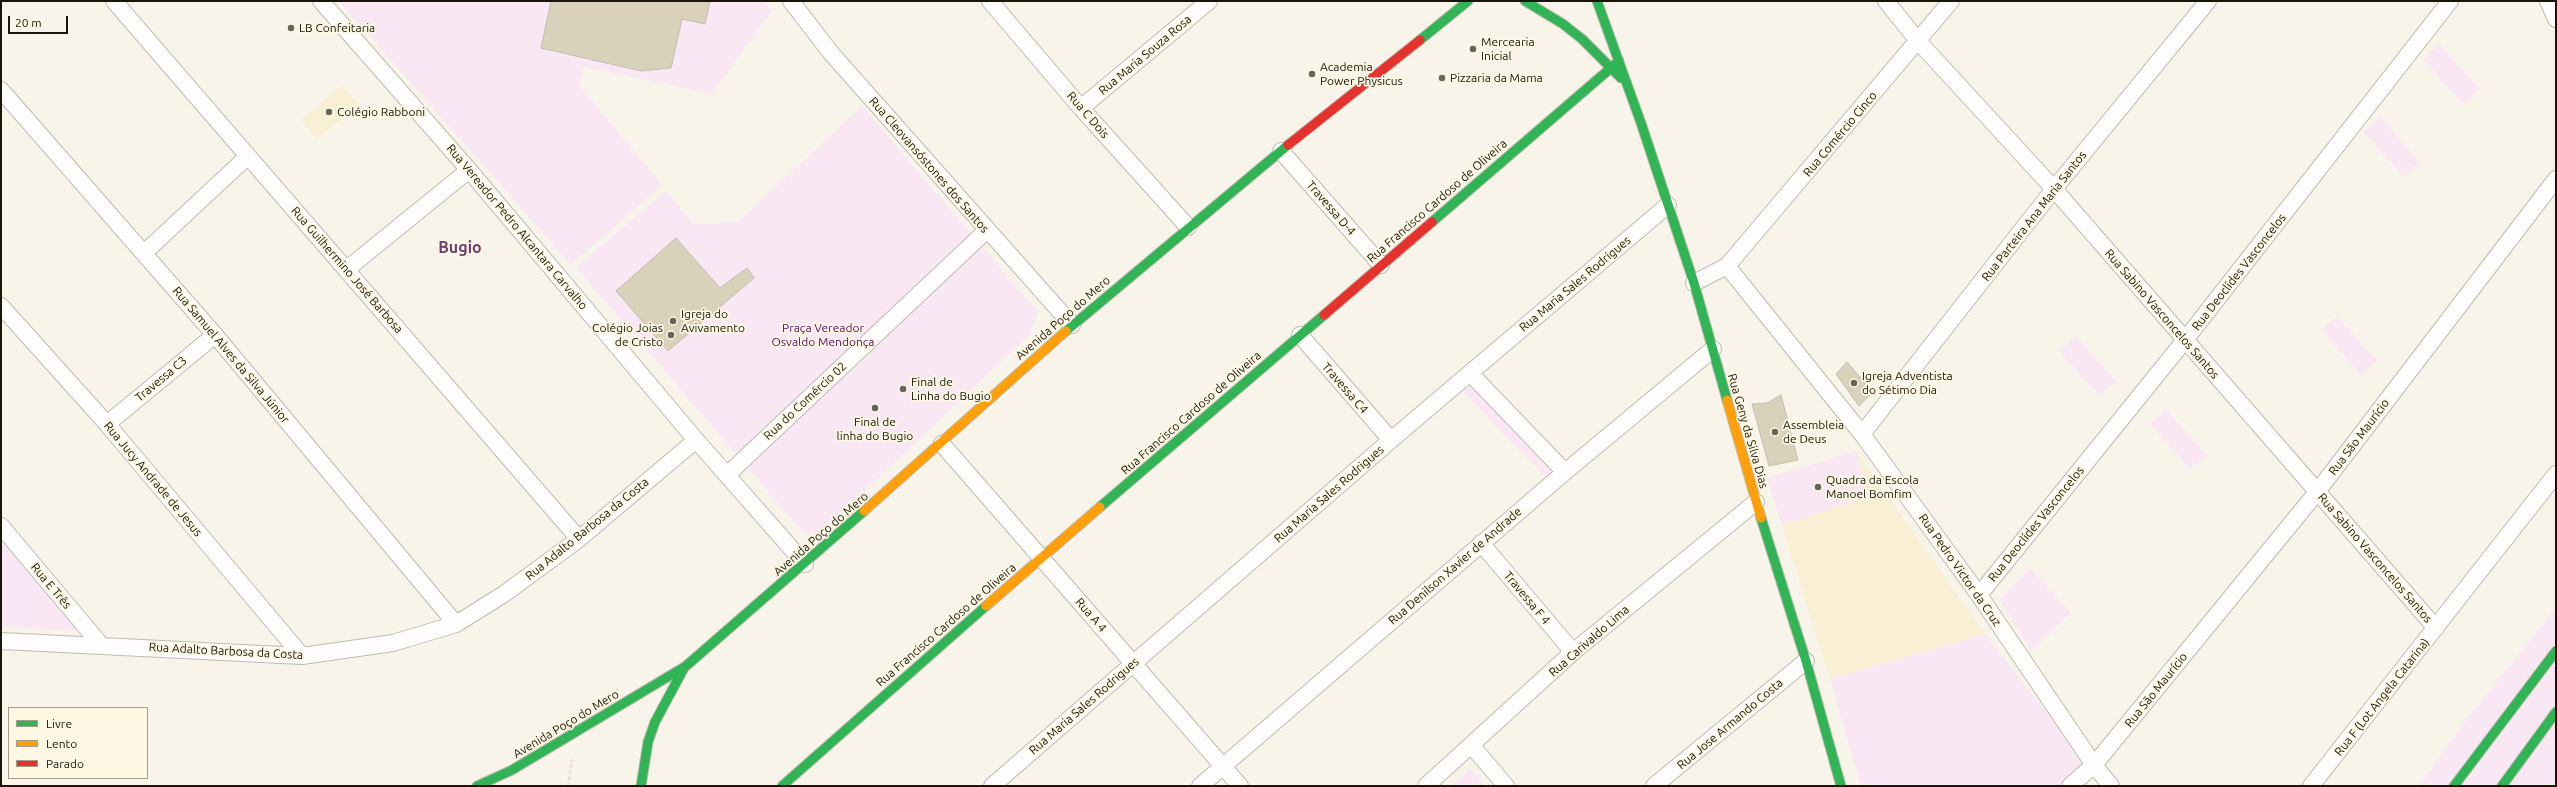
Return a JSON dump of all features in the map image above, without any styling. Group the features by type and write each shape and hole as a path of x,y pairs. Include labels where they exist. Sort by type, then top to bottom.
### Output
{"main road":[{"name":"Avenida Poço do Mero","path":"476,786 512,770 686,666 942,444 1072,325 1188,227 1468,1"},
{"name":"Rua Geny da Silva Dias","path":"1525,1 1563,24 1627,84"},
{"name":"Rua Geny da Silva Dias","path":"1597,1 1627,84 1694,284 1756,502 1806,661 1841,786"},
{"name":"Rua Francisco Cardoso de Oliveira","path":"782,786 1042,557 1618,61"},
{"path":"2454,786 2556,651"},
{"name":"Avenida Poço do Mero","path":"641,786 648,742 655,722 686,666"},
{"path":"2502,786 2556,712"}],"street":[{"name":"Rua Guilhermino José Barbosa","path":"114,1 247,157 347,269 579,539"},
{"name":"Rua Vereador Pedro Alcantara Carvalho","path":"322,1 470,170 696,440 728,474 805,564"},
{"name":"Rua Cleovansóstones dos Santos","path":"791,1 831,53 1072,325"},
{"name":"Rua Maria Souza Rosa","path":"1081,108 1209,1"},
{"name":"Rua Sabino Vasconcelos Santos","path":"1886,1 1918,41 2054,189 2436,628"},
{"name":"Rua Comércio Cinco","path":"1727,266 1951,1"},
{"name":"Rua Parteira Ana Maria Santos","path":"1862,434 2054,189 2208,1"},
{"name":"Rua Deoclídes Vasconcelos","path":"1979,595 2185,340 2450,1"},
{"path":"2548,1 2556,19"},
{"name":"Rua C Dois","path":"994,2 1081,108 1188,227"},
{"name":"Rua Samuel Alves da Silva Júnior","path":"1,90 215,335 456,624"},
{"name":"Travessa D-4","path":"1281,151 1381,265"},
{"path":"144,253 247,157"},
{"path":"347,269 470,170"},
{"name":"Rua São Maurício","path":"2070,786 2094,765 2317,492 2556,179"},
{"name":"Rua Maria Sales Rodrigues","path":"992,786 1391,440 1668,205"},
{"name":"Rua do Comércio 02","path":"728,474 987,230"},
{"path":"1694,284 1727,266"},
{"name":"Rua Pedro Victor da Cruz","path":"1727,266 1862,434 1979,595 2094,765 2111,786"},
{"name":"Rua Jucy Andrade de Jesus","path":"1,306 107,424 302,656"},
{"name":"Travessa C3","path":"107,424 215,335"},
{"name":"Travessa C4","path":"1300,335 1391,440"},
{"name":"Rua Denilson Xavier de Andrade","path":"1200,786 1481,543 1713,349"},
{"path":"1470,373 1565,472"},
{"name":"Rua Adalto Barbosa da Costa","path":"1,641 302,656 393,643 456,624 504,594 579,539 696,440"},
{"name":"Rua A 4","path":"942,444 1240,786"},
{"name":"Rua F (Lot Angela Catarina)","path":"2311,786 2556,474"},
{"name":"Rua Carivaldo Lima","path":"1426,786 1472,746 1573,652 1756,502"},
{"name":"Rua E Três","path":"1,526 101,645"},
{"name":"Travessa F 4","path":"1481,543 1573,652"},
{"name":"Rua Jose Armando Costa","path":"1654,786 1806,661"},
{"path":"1472,746 1506,786"}],"path":[{"path":"568,786 573,753"}],"shaded area":[{"name":"Colégio Rabboni","path":"342,85 358,104 317,139 301,120"},
{"path":"1856,451 1985,634 1830,679 1767,478"}],"green space":[{"path":"339,1 764,1 772,10 712,94 584,67 579,85 662,185 571,265"},
{"path":"2439,44 2480,89 2463,104 2423,59"},
{"name":"Praça Vereador Osvaldo Mendonça","path":"862,106 1038,312 1030,334 820,533 804,534 576,267 666,191 694,225 739,221"},
{"path":"2380,117 2420,162 2404,177 2363,132"},
{"path":"2337,316 2377,361 2361,375 2321,330"},
{"path":"2076,336 2116,381 2100,396 2059,351"},
{"path":"1471,385 1556,472 1544,476 1464,393"},
{"path":"2166,409 2207,455 2190,469 2150,424"},
{"name":"Quadra da Escola Manoel Bomfim","path":"1856,451 1869,496 1782,525 1767,478"},
{"path":"1,539 82,632 1,626"},
{"path":"2030,568 2071,613 2031,651 2000,600"},
{"path":"2556,608 2556,786 2419,786 2462,725"},
{"path":"1985,634 2094,773 2077,786 1861,786 1830,679"},
{"path":"1470,769 1486,786 1450,786"}],"building":[{"path":"551,1 710,1 705,24 682,19 671,68 641,71 541,48"},
{"name":"Igreja do Avivamento","path":"676,238 720,288 747,268 754,278 668,351 616,291"},
{"name":"Igreja Adventista do Sétimo Dia","path":"1847,362 1873,392 1859,406 1836,374"},
{"name":"Assembleia de Deus","path":"1781,395 1798,460 1769,466 1752,404 1767,403"}],"traffic: fast":[{"path":"1420,40 1468,1"},
{"path":"1525,1 1563,24 1582,39 1621,78"},
{"path":"1597,1 1641,123 1694,283 1727,400"},
{"path":"1432,222 1619,61"},
{"path":"1066,331 1288,145"},
{"path":"1100,507 1324,315"},
{"path":"477,786 512,770 686,666 864,511"},
{"path":"1761,518 1806,661 1841,786"},
{"path":"782,786 986,606"},
{"path":"2454,786 2556,651"},
{"path":"641,786 648,742 655,722 684,668"},
{"path":"2502,786 2556,712"}],"traffic: slow":[{"path":"864,511 1066,331"},
{"path":"1727,400 1761,518"},
{"path":"986,606 1100,507"}],"traffic: jam":[{"path":"1288,145 1420,40"},
{"path":"1324,315 1432,222"}],"place":[{"name":"LB Confeitaria","path":"291,28"},
{"name":"Mercearia Inicial","path":"1473,49"},
{"name":"Academia Power Physicus","path":"1312,74"},
{"name":"Pizzaria da Mama","path":"1442,78"},
{"name":"Colégio Rabboni","path":"329,112"},
{"name":"Igreja do Avivamento","path":"673,321"},
{"name":"Colégio Joias de Cristo","path":"671,335"},
{"name":"Igreja Adventista do Sétimo Dia","path":"1854,383"},
{"name":"Final de Linha do Bugio","path":"903,389"},
{"name":"Final de linha do Bugio","path":"875,408"},
{"name":"Assembleia de Deus","path":"1775,432"},
{"name":"Quadra da Escola Manoel Bomfim","path":"1818,487"}],"district":[{"name":"Bugio","path":"460,248"}]}
